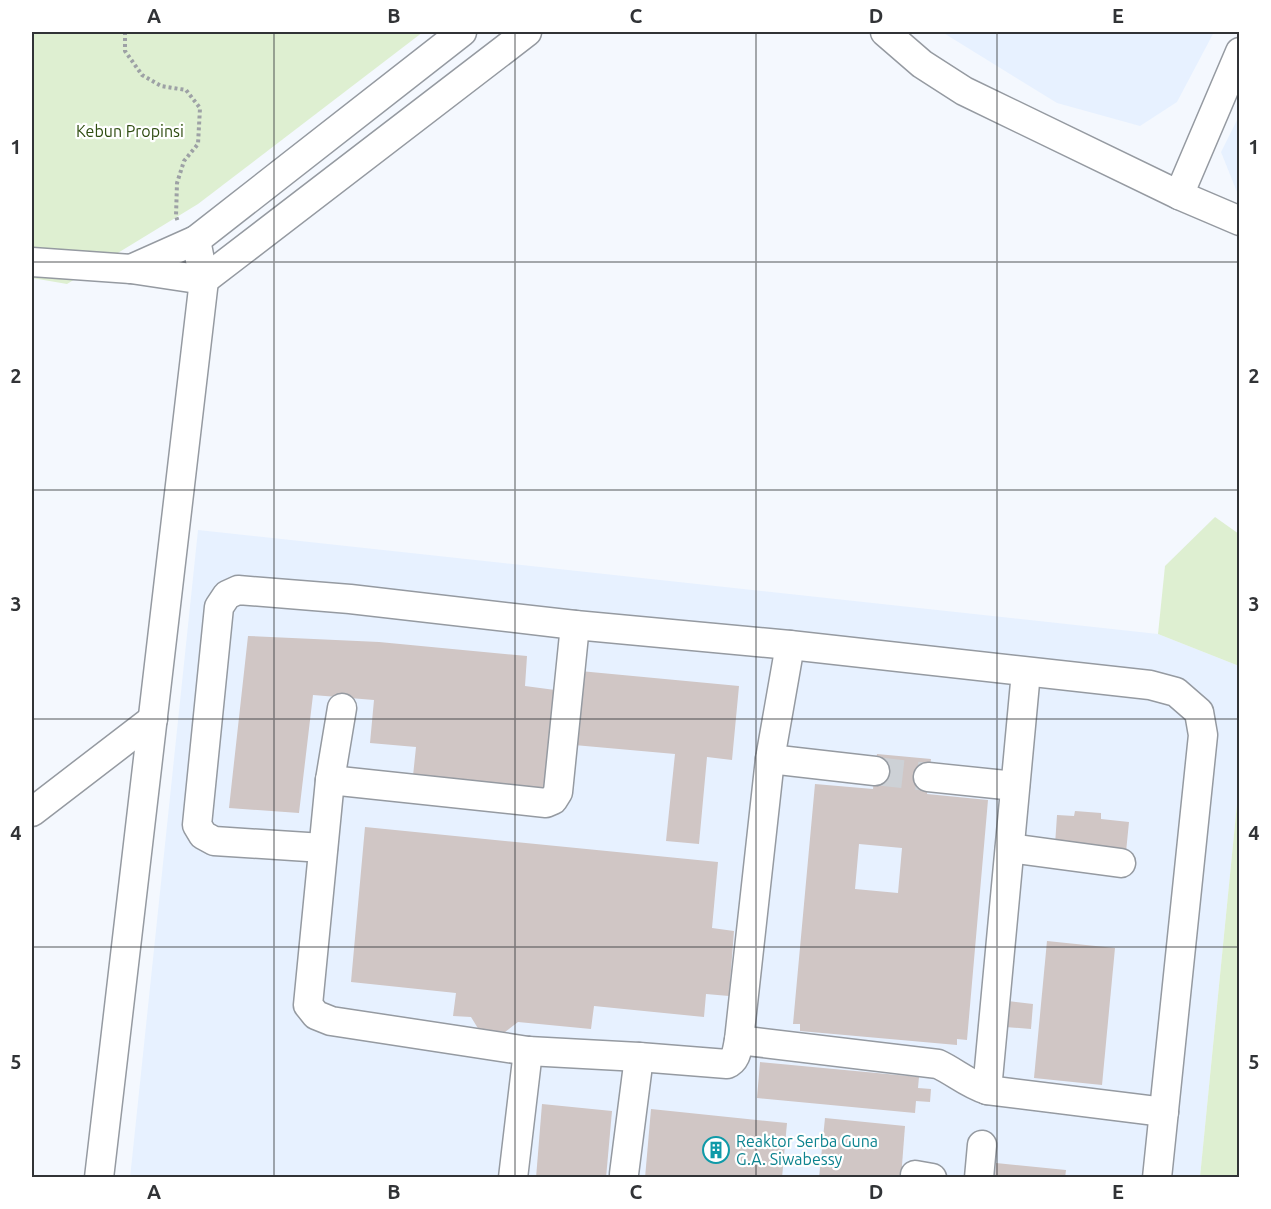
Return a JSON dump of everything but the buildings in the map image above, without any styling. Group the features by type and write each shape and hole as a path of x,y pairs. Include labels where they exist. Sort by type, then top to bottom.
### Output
{"lane":[{"path":"131,269 196,240 462,32"},
{"path":"32,262 131,269 204,280 527,32"},
{"path":"885,32 922,64 964,91 1179,195 1239,221"},
{"path":"1179,195 1239,52"},
{"path":"99,1178 204,280 196,240"},
{"path":"323,848 214,841 203,835 197,825 219,607 227,595 238,590 350,599 575,625 790,645 1150,685 1176,692 1199,712 1203,735 1157,1178"},
{"path":"330,780 546,803 553,800 558,792 575,625"},
{"path":"342,708 330,780 308,1005 316,1015 331,1021 528,1051 728,1064 736,1056 739,1040 770,759 790,645"},
{"path":"987,1090 1026,672"},
{"path":"32,812 153,719"},
{"path":"770,759 875,771"},
{"path":"928,777 1015,786"},
{"path":"1010,848 1121,863"},
{"path":"739,1040 938,1064 954,1071 969,1083 987,1090 1164,1112"},
{"path":"513,1178 528,1051"},
{"path":"624,1174 639,1057"},
{"path":"979,1178 982,1145"}],"path":[{"path":"125,32 125,51 142,75 161,86 186,90 200,108 198,144 184,161 176,194 176,216 184,235 196,240"}],"shaded area":[{"path":"942,32 1214,32 1177,102 1140,126 1057,103"},
{"path":"1239,116 1239,197 1221,152"},
{"path":"198,530 1158,634 1239,666 1239,784 1200,1177 130,1178"}],"green space":[{"name":"Kebun Propinsi","path":"32,32 423,32 198,204 67,284 32,278"},
{"path":"1215,517 1239,534 1239,666 1158,634 1165,566"},
{"path":"1239,784 1239,1177 1200,1177"}],"tunnel":[{"path":"875,771 928,777"}],"place":[{"name":"Reaktor Serba Guna G.A. Siwabessy","path":"716,1150"}]}
